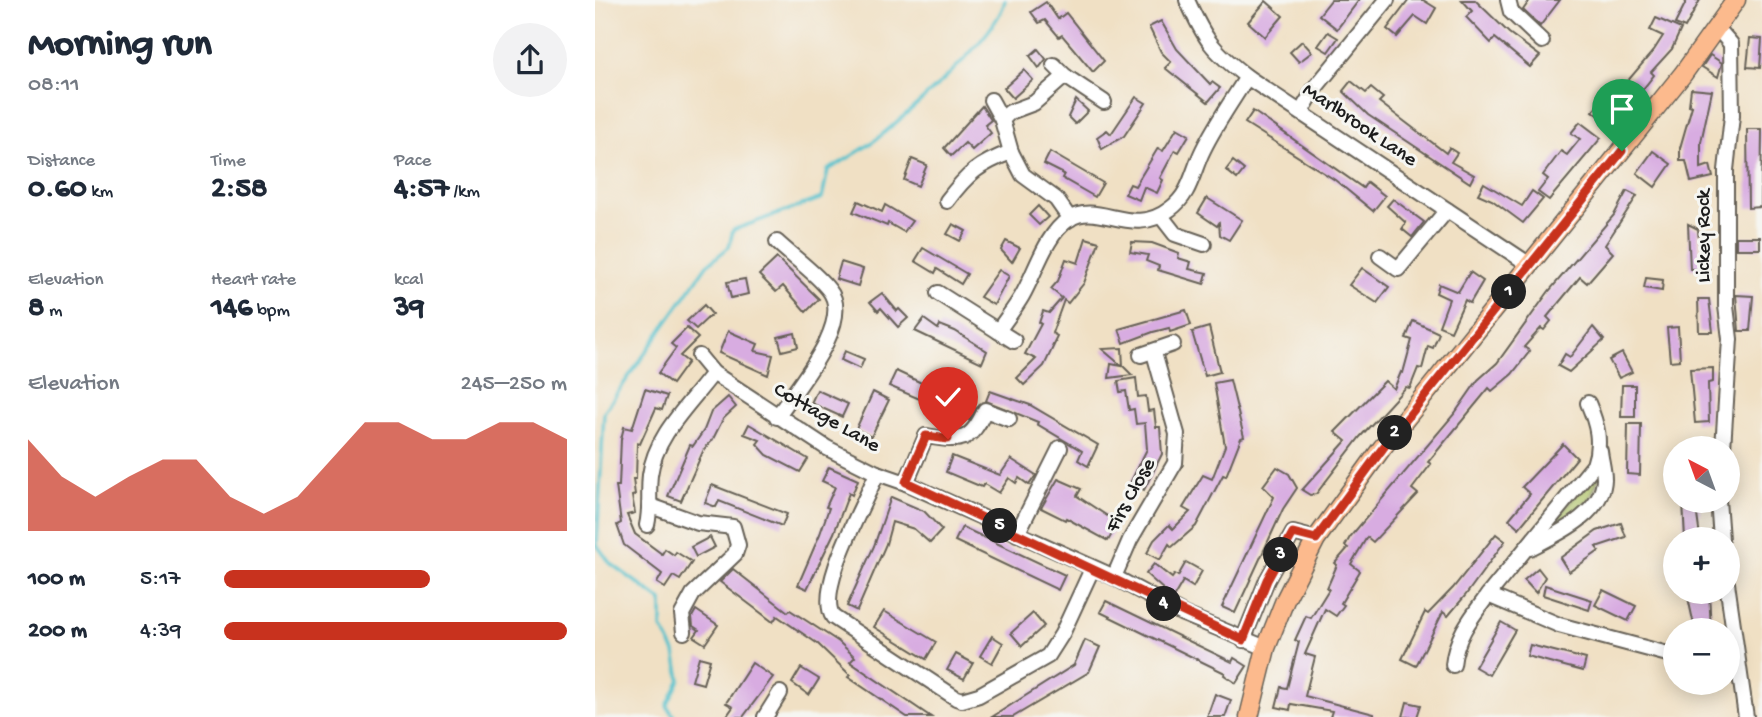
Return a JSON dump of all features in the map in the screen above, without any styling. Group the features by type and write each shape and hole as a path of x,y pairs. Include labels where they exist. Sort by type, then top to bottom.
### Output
{"main road":[{"path":"1249,717 1266,648 1285,600 1316,539 1383,448 1718,29 1735,0"}],"street":[{"name":"Marlbrook Lane","path":"1187,0 1201,34 1218,55 1530,265"},
{"path":"1301,113 1315,88 1387,0"},
{"path":"1508,0 1511,12 1542,41"},
{"name":"Lickey Rock","path":"1718,29 1731,44 1732,89 1724,249 1730,339 1724,436"},
{"path":"1053,65 1104,102"},
{"path":"1002,120 1010,111 1034,103 1065,76"},
{"path":"998,331 1021,297 1050,239 1069,219 1094,214 1123,221 1145,222 1161,216 1185,196 1203,149 1247,77"},
{"path":"991,100 1002,120 1011,152 1023,175 1056,199 1069,219"},
{"path":"947,201 968,174 1011,152"},
{"path":"1380,256 1398,269 1447,210"},
{"path":"1161,216 1175,234 1204,244"},
{"path":"777,242 830,291 837,312 832,334 777,417"},
{"path":"944,302 1014,341"},
{"name":"Firs Close","path":"1114,577 1130,540 1175,463 1177,435 1147,354 1173,344"},
{"name":"Cottage Lane","path":"699,356 713,373 827,448 877,473 906,482 1114,577 1183,614 1266,648"},
{"path":"647,525 652,506 650,473 661,440 713,373"},
{"path":"1520,554 1578,519 1599,499 1604,480 1597,425 1588,403"},
{"path":"906,482 926,436 964,439 974,432 985,410 1009,419"},
{"path":"1017,534 1060,448"},
{"path":"1453,665 1455,645 1463,629 1520,554 1594,465 1599,450"},
{"path":"877,473 832,577 827,598 828,610 832,617 956,698 962,700 979,695 1048,656 1062,634 1092,569"},
{"path":"652,506 698,523 733,527 738,545 735,554 693,594 681,614 684,632"},
{"path":"1243,640 1267,580 1293,533 1316,539"},
{"path":"1488,595 1559,625 1663,653"},
{"path":"765,717 781,693"},
{"path":"1739,695 1746,717"}],"green space":[{"path":"1593,473 1599,478 1589,501 1549,528"}],"building":[{"path":"1331,0 1359,0 1337,29 1319,15"},
{"path":"1409,0 1423,0 1436,8 1427,24 1415,16 1397,37 1387,29"},
{"path":"1462,0 1475,0 1509,33 1540,56 1530,67 1495,38 1491,43 1466,17 1472,11"},
{"path":"1530,0 1560,0 1540,26 1523,10"},
{"path":"1687,0 1700,0 1685,28 1675,24"},
{"path":"1266,1 1283,16 1265,37 1248,22"},
{"path":"1046,2 1058,19 1066,13 1104,61 1093,72 1062,35 1059,37 1045,20 1039,23 1031,12"},
{"path":"1656,18 1681,29 1672,49 1651,72 1654,75 1625,112 1620,108 1609,123 1593,111 1603,99 1609,103 1654,50 1663,36 1650,30"},
{"path":"1161,21 1177,49 1210,84 1212,82 1220,88 1208,102 1165,68 1171,62 1161,52 1149,27"},
{"path":"1328,32 1338,38 1328,52 1318,46"},
{"path":"1750,38 1762,39 1760,68 1747,67"},
{"path":"1302,41 1312,52 1299,62 1290,52"},
{"path":"1038,49 1046,59 1039,68 1030,56"},
{"path":"1710,55 1722,63 1718,77 1702,67"},
{"path":"1024,70 1033,80 1013,98 1004,88"},
{"path":"1351,81 1366,93 1371,88 1383,98 1379,102 1446,153 1449,148 1457,153 1451,162 1474,175 1470,183 1368,115 1343,91"},
{"path":"1691,89 1712,91 1701,142 1701,168 1710,165 1713,177 1691,182 1686,161 1680,161 1680,148 1692,106 1689,105"},
{"path":"1136,97 1146,103 1124,136 1102,149 1097,137 1107,130 1111,134"},
{"path":"1076,100 1088,111 1075,124 1068,117"},
{"path":"982,106 991,120 985,125 991,133 972,150 965,143 951,156 944,148"},
{"path":"1253,111 1363,188 1367,182 1385,196 1373,211 1335,180 1245,123"},
{"path":"1580,122 1601,138 1549,200 1538,192 1548,179 1543,175 1561,151 1567,155 1580,139 1571,133"},
{"path":"1177,128 1189,135 1179,152 1175,150 1160,178 1163,180 1157,193 1144,187 1139,200 1125,194 1130,184 1135,186 1158,148 1163,151"},
{"path":"1747,129 1762,129 1761,207 1748,208"},
{"path":"1653,151 1671,164 1655,187 1637,173"},
{"path":"1050,152 1103,183 1095,197 1062,178 1064,174 1044,164"},
{"path":"912,159 927,165 918,186 904,180"},
{"path":"1233,161 1244,170 1237,179 1226,170"},
{"path":"1484,183 1522,206 1532,191 1543,199 1523,223 1492,200 1478,194"},
{"path":"1627,191 1637,196 1605,245 1613,253 1587,283 1580,277 1547,317 1551,321 1544,330 1541,328 1524,347 1530,351 1512,374 1492,391 1489,388 1428,462 1431,464 1412,489 1418,494 1373,542 1367,537 1351,564 1360,571 1336,616 1325,609 1305,654 1315,657 1305,696 1374,714 1374,717 1330,717 1332,711 1291,704 1290,710 1276,707 1281,687 1287,688 1299,642 1295,640 1306,616 1311,618 1329,589 1327,588 1337,565 1335,563 1348,548 1345,546 1350,537 1455,413 1478,380 1497,363 1549,291 1614,215"},
{"path":"1207,198 1242,220 1229,240 1220,235 1219,223 1217,226 1198,213"},
{"path":"1393,199 1424,222 1412,237 1402,229 1406,223 1387,206"},
{"path":"858,201 882,212 885,205 912,221 904,232 888,223 887,226 853,212"},
{"path":"1038,206 1048,217 1039,225 1029,215"},
{"path":"953,224 966,231 960,241 947,234"},
{"path":"1688,224 1698,229 1700,258 1708,258 1709,269 1690,269"},
{"path":"1736,237 1760,237 1760,249 1736,249"},
{"path":"1086,238 1099,242 1084,283 1068,303 1064,300 1052,333 1057,336 1053,344 1055,343 1044,366 1024,385 1017,378 1036,359 1025,354 1041,324 1039,323 1043,311 1049,313 1062,298 1051,289 1058,281 1066,259 1078,263"},
{"path":"1006,241 1020,248 1012,262 1001,250"},
{"path":"1132,242 1152,243 1179,253 1178,258 1191,262 1189,269 1207,273 1204,284 1158,270 1159,266 1146,261 1148,255 1130,252"},
{"path":"923,248 967,274 961,284 937,269 935,273 915,261"},
{"path":"777,258 819,299 806,312 783,286 776,292 759,275"},
{"path":"841,262 863,269 858,286 836,279"},
{"path":"1362,268 1389,287 1377,303 1349,285"},
{"path":"999,270 1009,276 994,305 980,297"},
{"path":"1470,272 1483,281 1470,303 1465,300 1451,331 1439,326 1449,299 1436,293 1439,284 1458,292"},
{"path":"1646,278 1663,280 1662,291 1644,288"},
{"path":"745,279 748,294 731,298 727,282"},
{"path":"882,293 897,311 899,309 908,318 898,327 881,308 878,311 870,302"},
{"path":"1736,295 1753,296 1750,331 1739,331"},
{"path":"1698,299 1709,299 1713,332 1699,332"},
{"path":"704,305 712,314 696,329 687,321"},
{"path":"1186,310 1191,325 1170,332 1169,328 1153,332 1124,343 1119,329"},
{"path":"924,319 938,329 940,325 955,331 987,351 982,363 915,331"},
{"path":"1413,321 1439,333 1433,348 1428,346 1422,369 1418,368 1410,388 1406,387 1360,437 1316,494 1310,495 1302,490 1346,441 1335,432 1385,381 1394,389 1401,372 1403,373 1412,340 1406,338"},
{"path":"1209,327 1220,372 1205,376 1192,332"},
{"path":"1593,327 1604,340 1569,372 1558,366 1565,354 1570,357"},
{"path":"1678,327 1680,360 1670,361 1667,328"},
{"path":"687,328 698,338 680,356 688,362 672,384 658,373 676,348 671,344"},
{"path":"728,331 758,344 755,351 773,355 768,375 719,353"},
{"path":"795,333 798,347 782,351 778,337"},
{"path":"1122,348 1123,366 1132,375 1109,378 1111,364 1122,366 1102,349"},
{"path":"845,351 864,359 860,369 841,360"},
{"path":"1622,353 1632,372 1619,378 1609,360"},
{"path":"1713,368 1713,382 1708,383 1709,422 1695,423 1690,369"},
{"path":"896,371 975,408 969,420 889,386"},
{"path":"1136,378 1138,397 1146,396 1148,411 1154,410 1156,427 1160,427 1162,454 1144,490 1130,483 1147,449 1145,423 1136,424 1134,409 1129,410 1126,391 1120,392 1118,381"},
{"path":"1230,380 1244,437 1241,438 1226,476 1223,475 1196,526 1172,547 1169,544 1160,560 1147,553 1154,540 1169,525 1173,529 1190,512 1183,508 1203,475 1212,479 1225,446 1214,383"},
{"path":"1622,385 1635,385 1635,417 1621,417"},
{"path":"645,389 667,396 662,410 656,408 640,444 637,443 636,479 633,479 635,495 632,496 635,513 627,515 635,534 662,554 665,549 692,562 680,580 673,576 665,588 657,583 662,574 624,545 617,525 621,523 616,486 619,486 621,439 624,427 632,429"},
{"path":"817,390 848,404 842,417 811,403"},
{"path":"990,391 1030,405 1098,445 1088,466 1078,460 1082,451 1037,424 1038,422 986,401"},
{"path":"873,392 889,400 871,437 856,429"},
{"path":"728,397 736,407 723,419 712,441 704,449 681,501 668,496 690,445 693,446 704,430 711,412"},
{"path":"749,424 808,459 800,472 767,455 757,444 760,440 744,434"},
{"path":"1628,424 1641,424 1640,475 1627,474"},
{"path":"1563,444 1577,458 1519,528 1509,519 1530,494 1522,487"},
{"path":"952,456 1000,475 1011,459 1036,475 1029,485 1019,478 1016,483 1009,478 999,493 984,484 982,487 946,472"},
{"path":"829,467 858,480 852,495 849,493 834,533 807,589 798,585 820,534 829,508 826,507 835,487 822,481"},
{"path":"1277,467 1289,474 1297,488 1283,509 1235,613 1222,607 1274,497 1263,486"},
{"path":"1058,479 1081,489 1077,496 1118,523 1108,541 1041,508"},
{"path":"712,485 787,514 782,526 719,501 716,507 705,503"},
{"path":"891,497 924,511 942,530 930,543 914,529 892,522 886,544 857,611 847,606 874,546"},
{"path":"1684,513 1700,513 1697,515 1699,527 1684,527"},
{"path":"1621,523 1626,537 1596,547 1599,551 1569,572 1560,558 1597,531"},
{"path":"962,527 1065,575 1058,590 955,541"},
{"path":"1496,534 1505,541 1448,616 1443,612 1416,666 1402,659 1425,612 1428,614 1453,588"},
{"path":"710,537 715,547 696,557 691,547"},
{"path":"1186,562 1202,571 1193,587 1183,581 1173,598 1146,574 1154,564 1172,578 1175,574 1178,576"},
{"path":"1538,568 1545,577 1536,593 1524,580"},
{"path":"733,569 788,612 790,610 839,642 855,657 850,662 931,717 907,717 848,677 850,675 818,644 777,616 773,622 720,582"},
{"path":"1545,585 1592,600 1589,610 1543,595"},
{"path":"1603,590 1636,606 1628,621 1595,605"},
{"path":"1106,601 1232,662 1234,658 1247,666 1236,683 1224,675 1225,673 1100,612"},
{"path":"1689,604 1710,604 1710,618 1692,618"},
{"path":"696,610 718,625 705,644 694,637 699,630 693,626 692,617"},
{"path":"884,611 936,642 926,659 874,627"},
{"path":"1033,613 1044,626 1022,646 1011,633"},
{"path":"1501,622 1515,630 1489,675 1475,667"},
{"path":"992,636 1003,643 992,663 980,656"},
{"path":"1085,640 1100,647 1089,672 1013,717 992,717 1074,665"},
{"path":"1530,645 1586,659 1583,671 1527,656"},
{"path":"956,654 973,663 964,679 947,670"},
{"path":"699,657 710,660 703,684 692,681"},
{"path":"752,663 773,677 743,717 726,717 733,707 726,703"},
{"path":"801,668 819,679 809,695 792,683"},
{"path":"1215,694 1231,700 1225,717 1207,717"},
{"path":"1407,702 1421,705 1417,717 1403,717"}],"waterway":[{"path":"675,717 667,706 680,679 675,652 662,628 662,601 610,563 597,545 604,412 707,265 729,247 733,230 822,198 828,170 878,138 951,73 987,34 1005,0"}],"route":[{"path":"948,439 926,436 906,482 1114,577 1183,614 1243,640 1267,580 1293,533 1316,539 1383,448 1622,151"}]}
